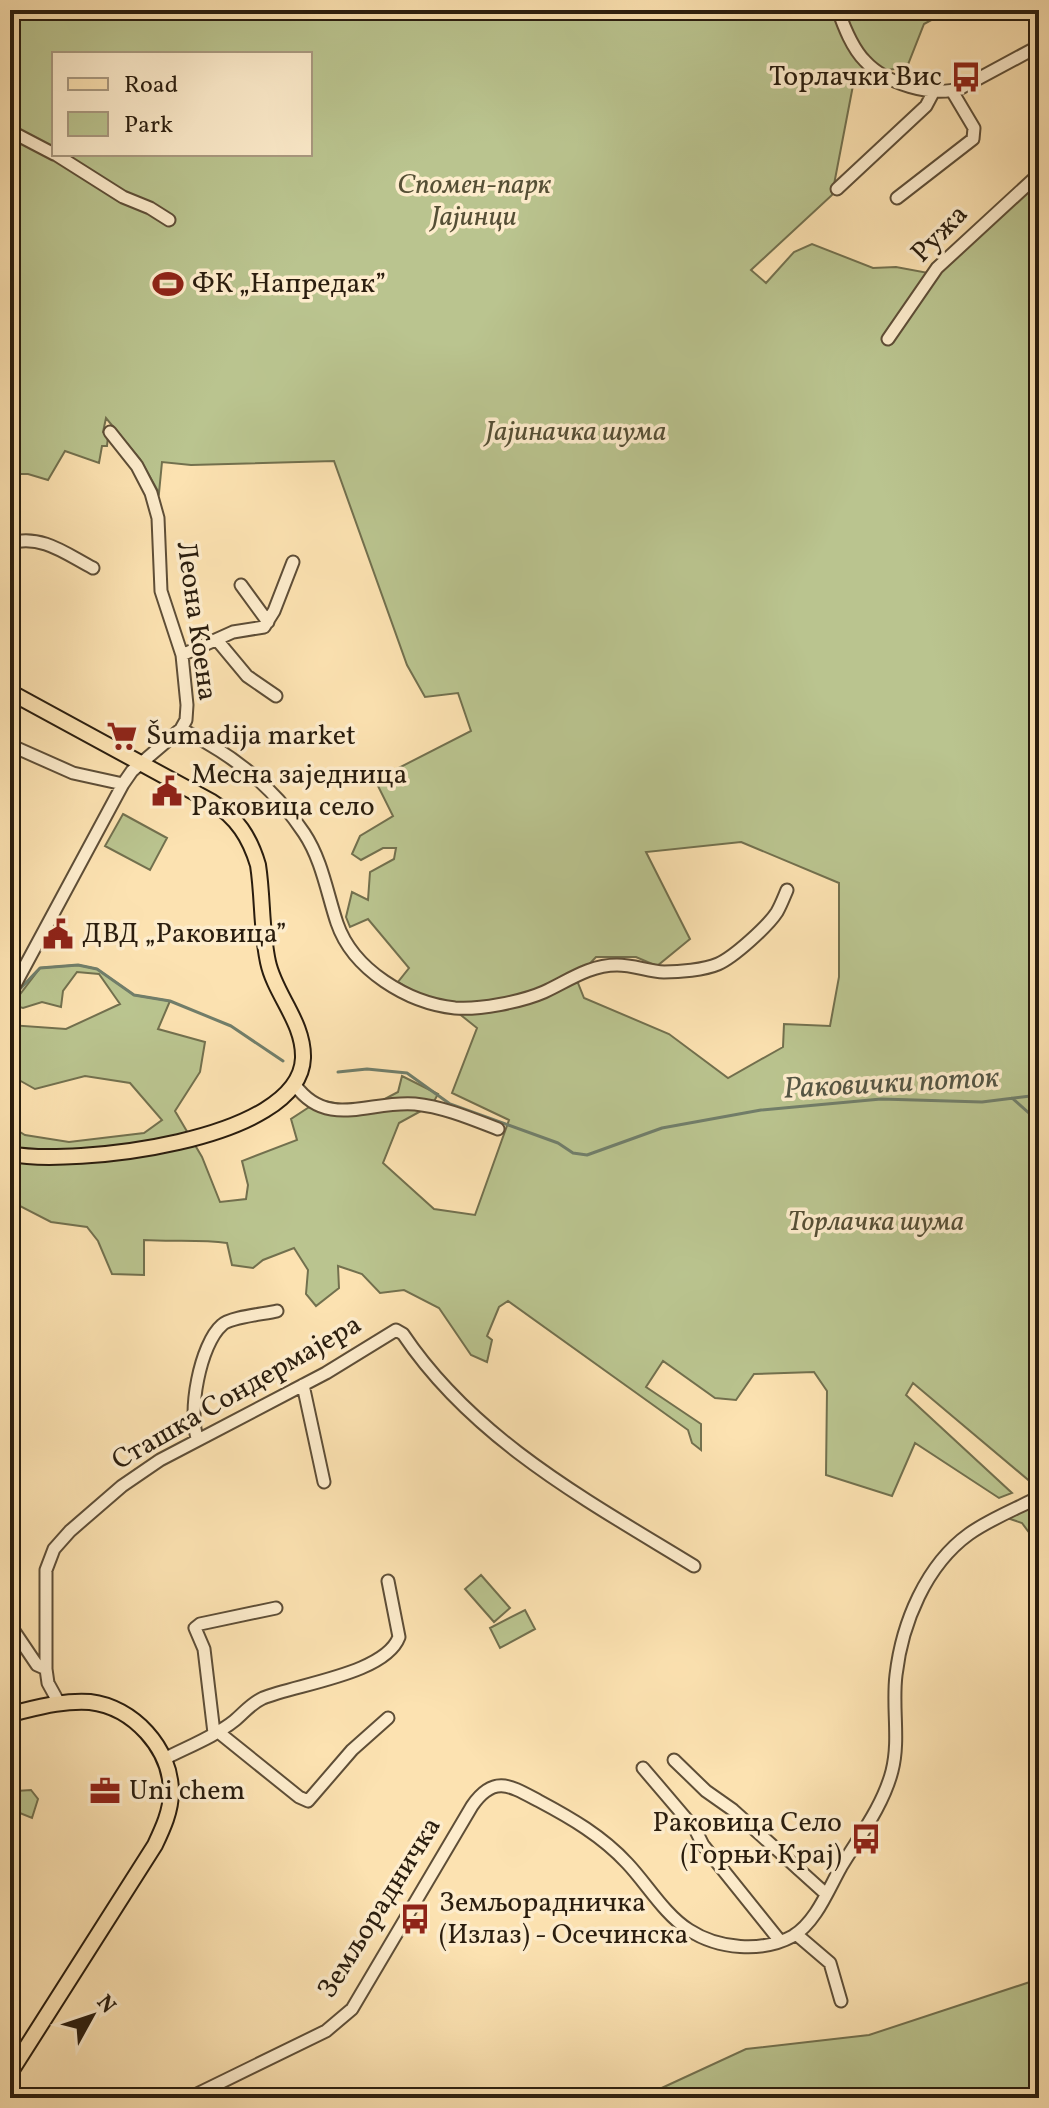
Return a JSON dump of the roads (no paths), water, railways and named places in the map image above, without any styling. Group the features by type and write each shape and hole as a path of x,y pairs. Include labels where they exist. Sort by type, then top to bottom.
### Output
{"main road":[{"path":"10,692 221,807 247,835 260,875 267,960 299,1031 302,1050 300,1074 295,1085 279,1101 266,1110 172,1144 88,1156 48,1158 10,1154"},
{"path":"10,1714 59,1703 107,1706 129,1717 147,1733 164,1759 170,1779 167,1818 155,1845 10,2073"}],"street":[{"path":"838,10 867,64 886,76 934,91 952,91 1039,46"},
{"path":"837,189 926,106 934,91"},
{"path":"897,198 973,139 974,128 952,91"},
{"path":"10,131 52,153"},
{"path":"57,156 123,197 169,220"},
{"name":"Ружа","path":"888,339 937,268 1039,174"},
{"name":"Леона Коена","path":"10,994 123,784 141,763 181,729 186,720 182,655 161,591 158,518 151,493 137,466 110,432"},
{"path":"10,543 27,539 45,543 93,568"},
{"path":"182,655 233,632 261,629 268,622 293,562"},
{"path":"241,585 268,622"},
{"path":"217,640 247,676 276,696"},
{"path":"181,729 215,746 246,768 271,790 288,811 312,847 338,924 357,957 395,987 444,1006 477,1007 528,998 600,966 624,965 666,972 718,964 776,913 787,890"},
{"path":"10,745 73,773 123,784"},
{"path":"295,1085 306,1099 318,1107 351,1109 414,1104 473,1119 498,1129"},
{"path":"198,1440 193,1416 209,1345 225,1322 277,1311"},
{"name":"Сташка Сондермајера","path":"46,1669 46,1570 54,1549 70,1531 122,1486 160,1460 303,1385 392,1331 400,1331 448,1391 500,1438 570,1489 694,1566"},
{"path":"303,1385 324,1482"},
{"name":"Земљорадничка","path":"189,2098 326,2031 352,2009 474,1802 486,1790 498,1785 508,1786 545,1804 599,1838 629,1865 678,1921 698,1935 736,1946 780,1941 796,1934 810,1921 883,1797 890,1779 895,1751 896,1675 909,1623 925,1584 942,1558 971,1532 1039,1497"},
{"path":"164,1759 216,1732 262,1699 343,1675 387,1652 399,1637 388,1581"},
{"path":"276,1608 202,1623 195,1628 204,1649 216,1732 308,1801 352,1750 388,1718"},
{"path":"10,1625 37,1665 46,1669 48,1683 59,1703"},
{"path":"674,1760 826,1894"},
{"path":"643,1768 695,1829 703,1845 780,1941"},
{"path":"796,1934 830,1963 841,2001"}],"waterway":[{"name":"Раковички поток","path":"18,991 40,968 78,965 97,969 134,995 170,1001 231,1026 283,1061"},
{"name":"Раковички поток","path":"338,1072 367,1069 407,1073 450,1104 558,1143 573,1153 587,1155 662,1128 761,1110 881,1099 982,1102 1039,1095"},
{"path":"1012,1098 1039,1122"}],"place":[{"name":"Торлачки Вис","path":"966,77"},
{"name":"ФК „Напредак”","path":"168,284"},
{"name":"Šumadija market","path":"122,736"},
{"name":"Месна заједница Раковица село","path":"167,791"},
{"name":"ДВД „Раковица”","path":"58,934"},
{"name":"Uni chem","path":"105,1791"},
{"name":"Раковица Село (Горњи Крај)","path":"866,1839"},
{"name":"Земљорадничка (Излаз) - Осечинска","path":"415,1919"}],"park label":[{"name":"Спомен-парк Јајинци","path":"474,201"},
{"name":"Јајиначка шума","path":"576,432"},
{"name":"Торлачка шума","path":"876,1222"}]}
